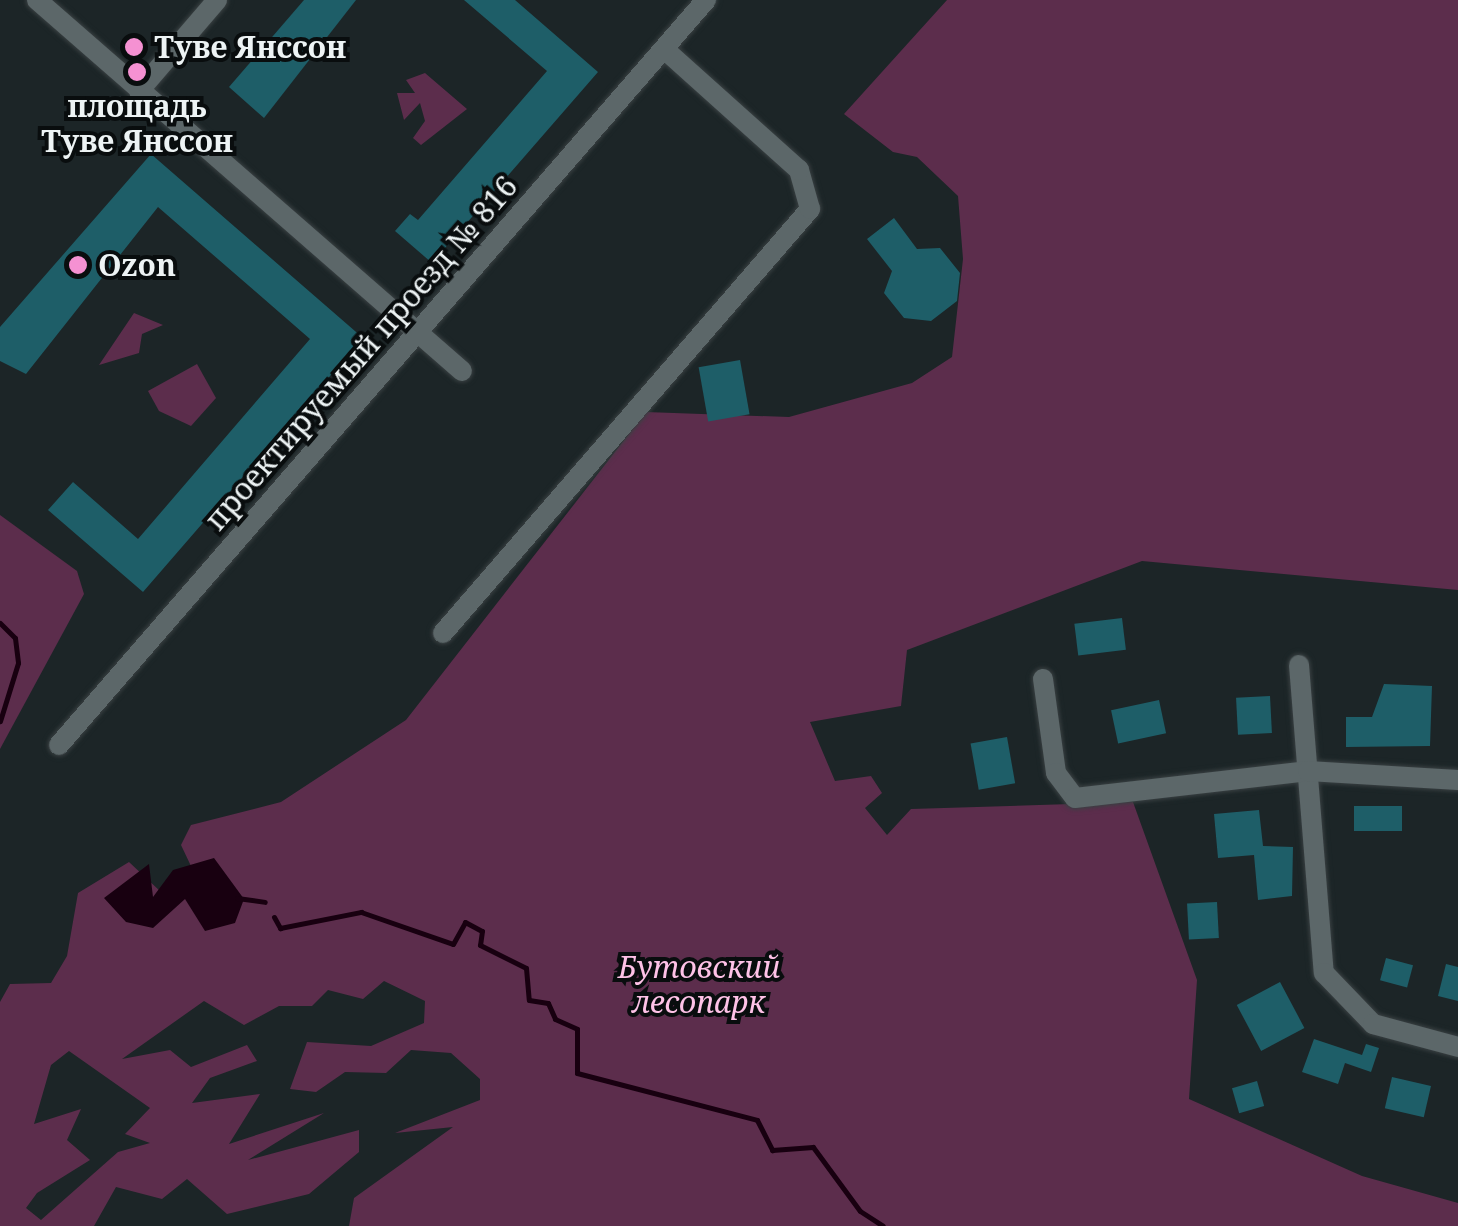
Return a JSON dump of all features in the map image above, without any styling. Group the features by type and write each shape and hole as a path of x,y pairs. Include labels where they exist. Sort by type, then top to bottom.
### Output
{"street":[{"path":"37,0 462,371"},
{"path":"139,91 217,0"},
{"name":"проектируемый проезд № 816","path":"59,744 706,0"},
{"path":"443,632 810,209 798,170 664,49"},
{"path":"1299,665 1324,973 1372,1024 1458,1046"},
{"path":"1043,678 1056,773 1074,798 1308,770 1458,780"}],"green space":[{"name":"Бутовский лесопарк","path":"947,0 1458,0 1458,590 1142,561 907,650 901,706 810,722 835,781 871,776 882,793 865,808 887,835 911,809 1133,802 1197,980 1189,1099 1362,1176 1458,1203 1458,1226 349,1226 354,1198 453,1127 395,1133 480,1100 480,1079 451,1053 411,1050 386,1073 345,1072 316,1092 290,1089 307,1042 371,1046 424,1023 425,1001 384,981 363,999 328,990 312,1006 279,1006 244,1025 204,1001 122,1059 170,1050 191,1067 247,1045 257,1061 210,1078 192,1103 260,1094 229,1144 324,1113 248,1160 359,1130 359,1152 309,1194 227,1214 187,1179 162,1199 116,1187 94,1226 0,1226 0,1002 10,984 51,983 67,956 78,893 129,862 161,892 199,883 181,845 191,825 281,802 406,720 646,412 789,417 912,383 952,357 963,259 958,196 917,157 893,152 844,114","holes":["69,1051 150,1108 125,1134 150,1143 118,1152 41,1220 26,1208 37,1193 90,1160 67,1140 81,1109 34,1124 51,1065"]},
{"path":"425,73 467,109 421,145 413,138 425,121 420,103 404,120 397,93 415,93 406,80"},
{"path":"134,313 163,325 142,334 139,353 99,365"},
{"path":"197,364 216,398 191,426 159,411 148,391"},
{"path":"0,515 77,571 84,594 0,749"}],"shaded area":[{"path":"214,858 244,899 235,923 205,931 185,899 153,928 126,922 104,898 149,864 153,897 173,870"}],"building":[{"path":"304,0 356,0 264,118 229,87"},
{"path":"464,0 515,0 598,72 432,263 395,231 410,214 418,220 547,71"},
{"path":"151,154 363,338 143,592 48,510 73,482 138,539 310,339 158,207 26,374 0,361 0,327"},
{"path":"894,218 917,249 940,248 960,273 957,301 931,321 904,318 884,293 892,271 867,239"},
{"path":"740,360 750,414 708,421 699,367"},
{"path":"1122,618 1126,650 1078,656 1074,624"},
{"path":"1384,684 1432,686 1430,746 1346,747 1346,717 1372,717"},
{"path":"1270,696 1272,733 1238,735 1236,698"},
{"path":"1159,700 1166,733 1118,743 1111,710"},
{"path":"1007,737 1015,783 979,790 971,743"},
{"path":"1354,806 1402,806 1402,831 1354,831"},
{"path":"1259,810 1263,846 1293,847 1292,896 1258,900 1254,855 1218,858 1214,814"},
{"path":"1217,902 1219,938 1189,940 1187,904"},
{"path":"1386,958 1413,965 1407,987 1380,980"},
{"path":"1446,964 1458,967 1458,1001 1438,996"},
{"path":"1280,982 1304,1028 1261,1051 1237,1005"},
{"path":"1314,1039 1362,1055 1366,1044 1379,1048 1371,1072 1345,1063 1338,1084 1302,1072"},
{"path":"1392,1077 1431,1086 1424,1117 1385,1108"},
{"path":"1257,1081 1264,1106 1239,1113 1232,1088"}],"waterway":[{"path":"0,623 15,638 18,663 0,721"},
{"path":"237,898 265,902"},
{"path":"274,917 280,928 361,912 453,944 465,922 482,931 480,945 526,968 529,1000 548,1003 555,1019 577,1029 577,1073 757,1120 772,1150 813,1147 860,1211 883,1226"}],"place":[{"name":"Туве Янссон","path":"134,47"},
{"name":"площадь Туве Янссон","path":"137,72"},
{"name":"Ozon","path":"78,265"}]}
